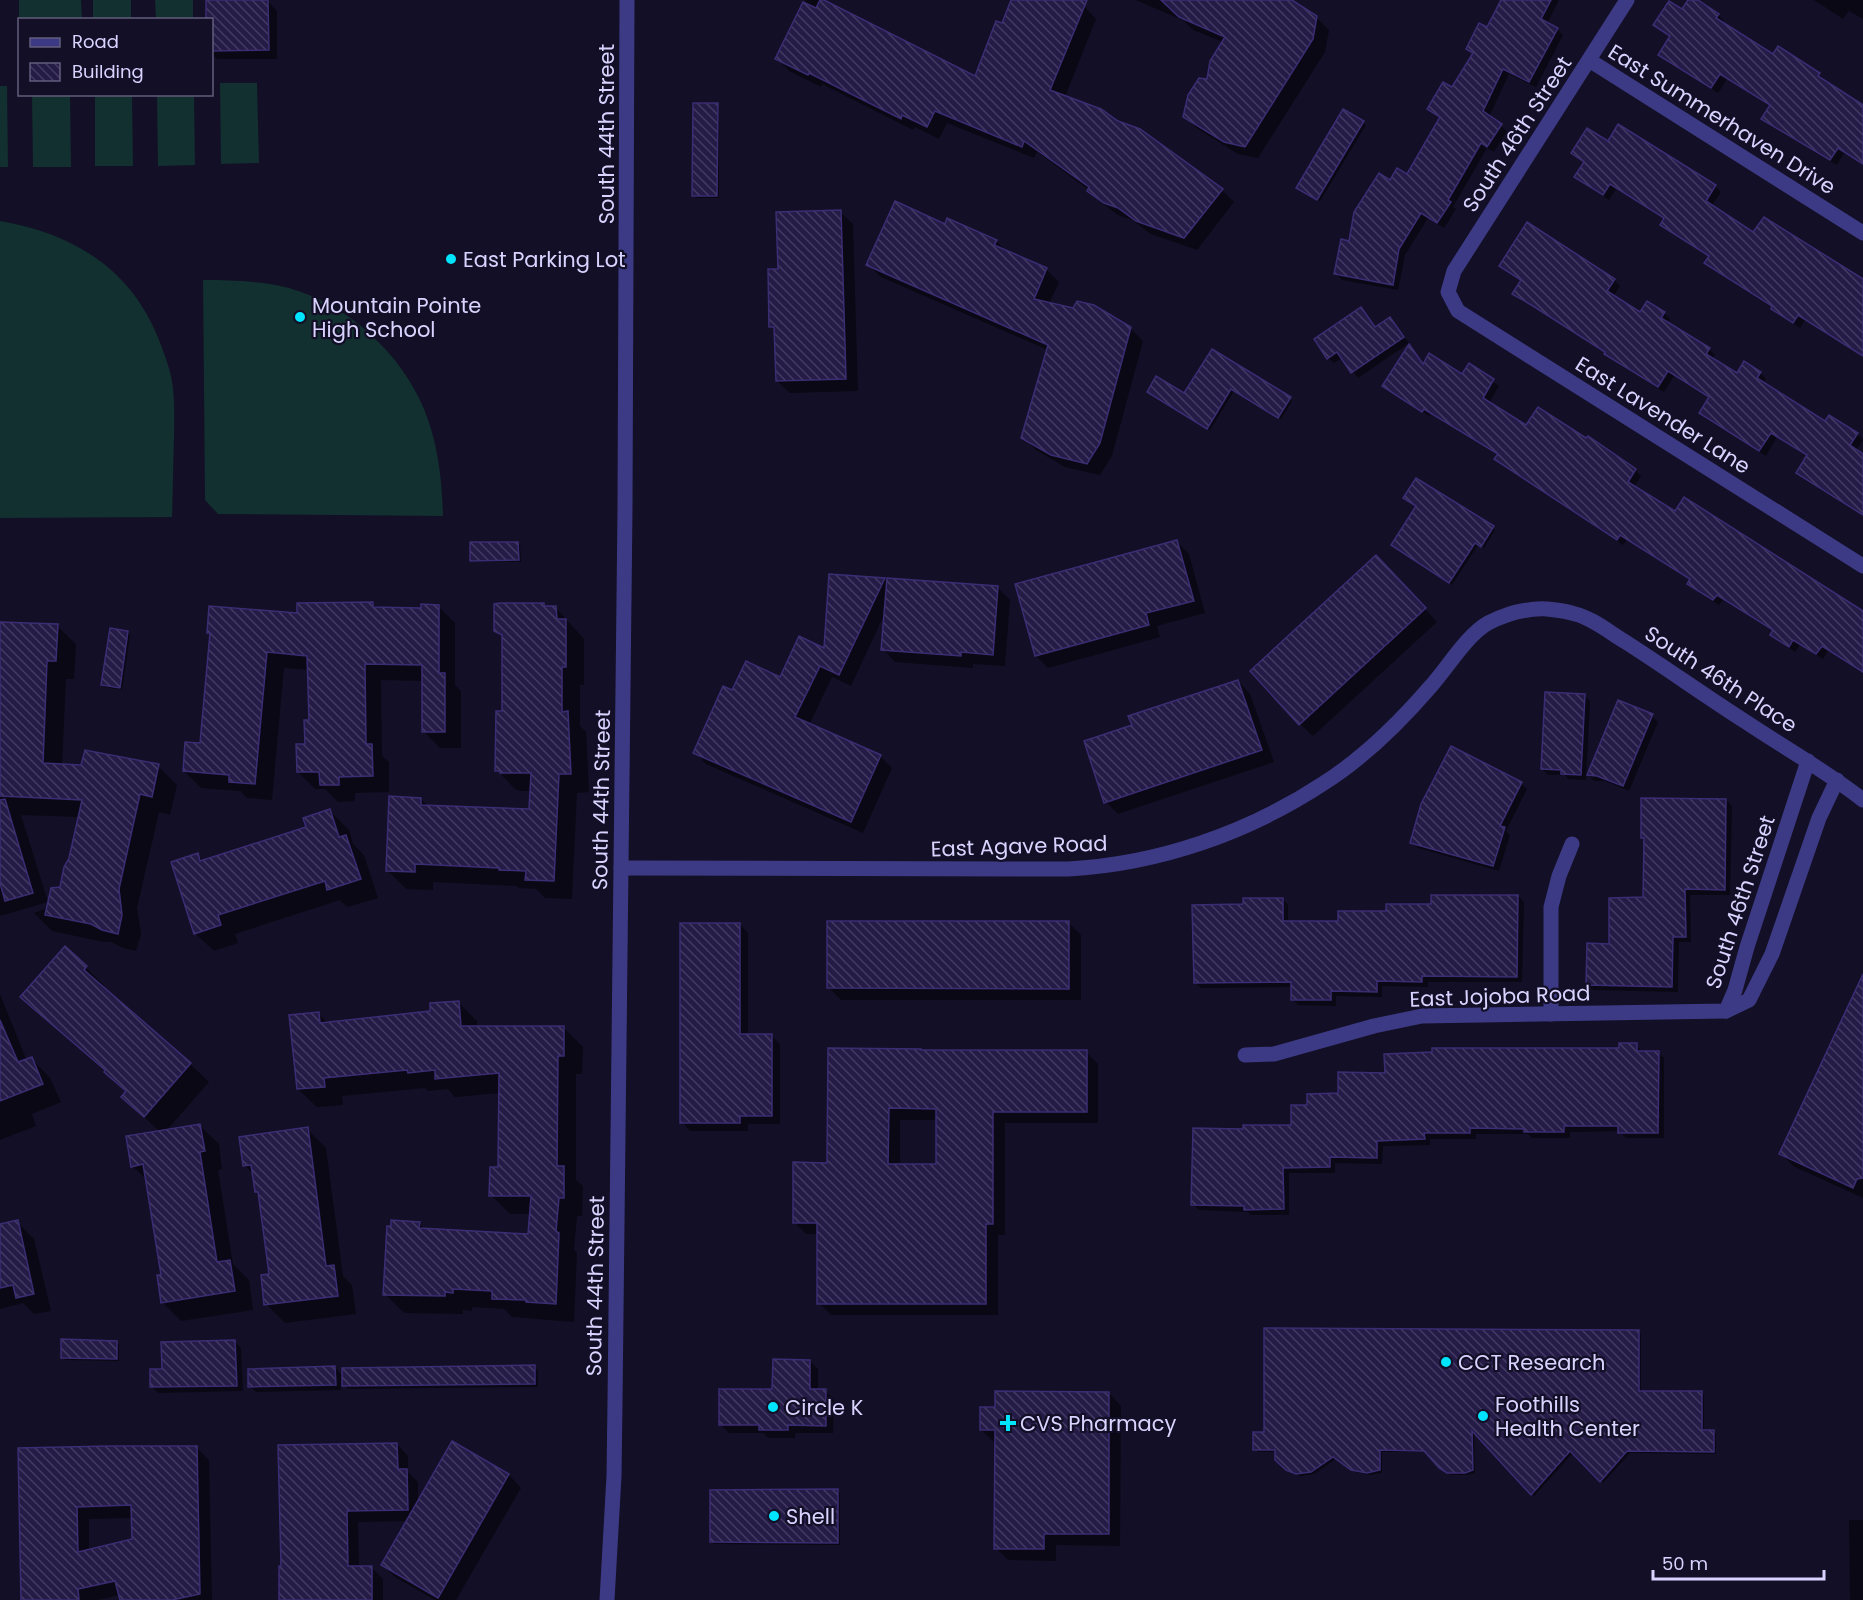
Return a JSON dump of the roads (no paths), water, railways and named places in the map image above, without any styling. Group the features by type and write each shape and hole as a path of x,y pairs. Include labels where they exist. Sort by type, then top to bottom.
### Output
{"street":[{"name":"South 44th Street","path":"607,1600 614,1476 625,509 627,0"},
{"name":"South 46th Street","path":"1448,292 1454,271 1627,0"},
{"name":"East Summerhaven Drive","path":"1589,60 1863,233"},
{"name":"East Lavender Lane","path":"1448,292 1458,311 1863,566"},
{"name":"East Agave Road","path":"621,868 1068,869 1113,865 1192,847 1280,810 1325,783 1360,756 1406,714 1473,636 1487,624 1530,609 1549,609"},
{"name":"South 46th Place","path":"1549,609 1577,614 1603,628 1837,780 1863,800"},
{"name":"South 46th Street","path":"1726,1011 1735,990 1808,761"},
{"name":"South 46th Street","path":"1726,1011 1749,999 1772,954 1819,818 1837,780"},
{"path":"1551,1014 1551,907 1559,876 1572,844"},
{"name":"East Jojoba Road","path":"1245,1055 1274,1054 1374,1026 1422,1016 1726,1011"}],"place":[{"name":"East Parking Lot","path":"451,259"},
{"name":"Mountain Pointe High School","path":"300,317"},
{"name":"CCT Research","path":"1446,1362"},
{"name":"Circle K","path":"773,1407"},
{"name":"Foothills Health Center","path":"1483,1416"},
{"name":"CVS Pharmacy","path":"1008,1423"},
{"name":"Shell","path":"774,1516"}]}
